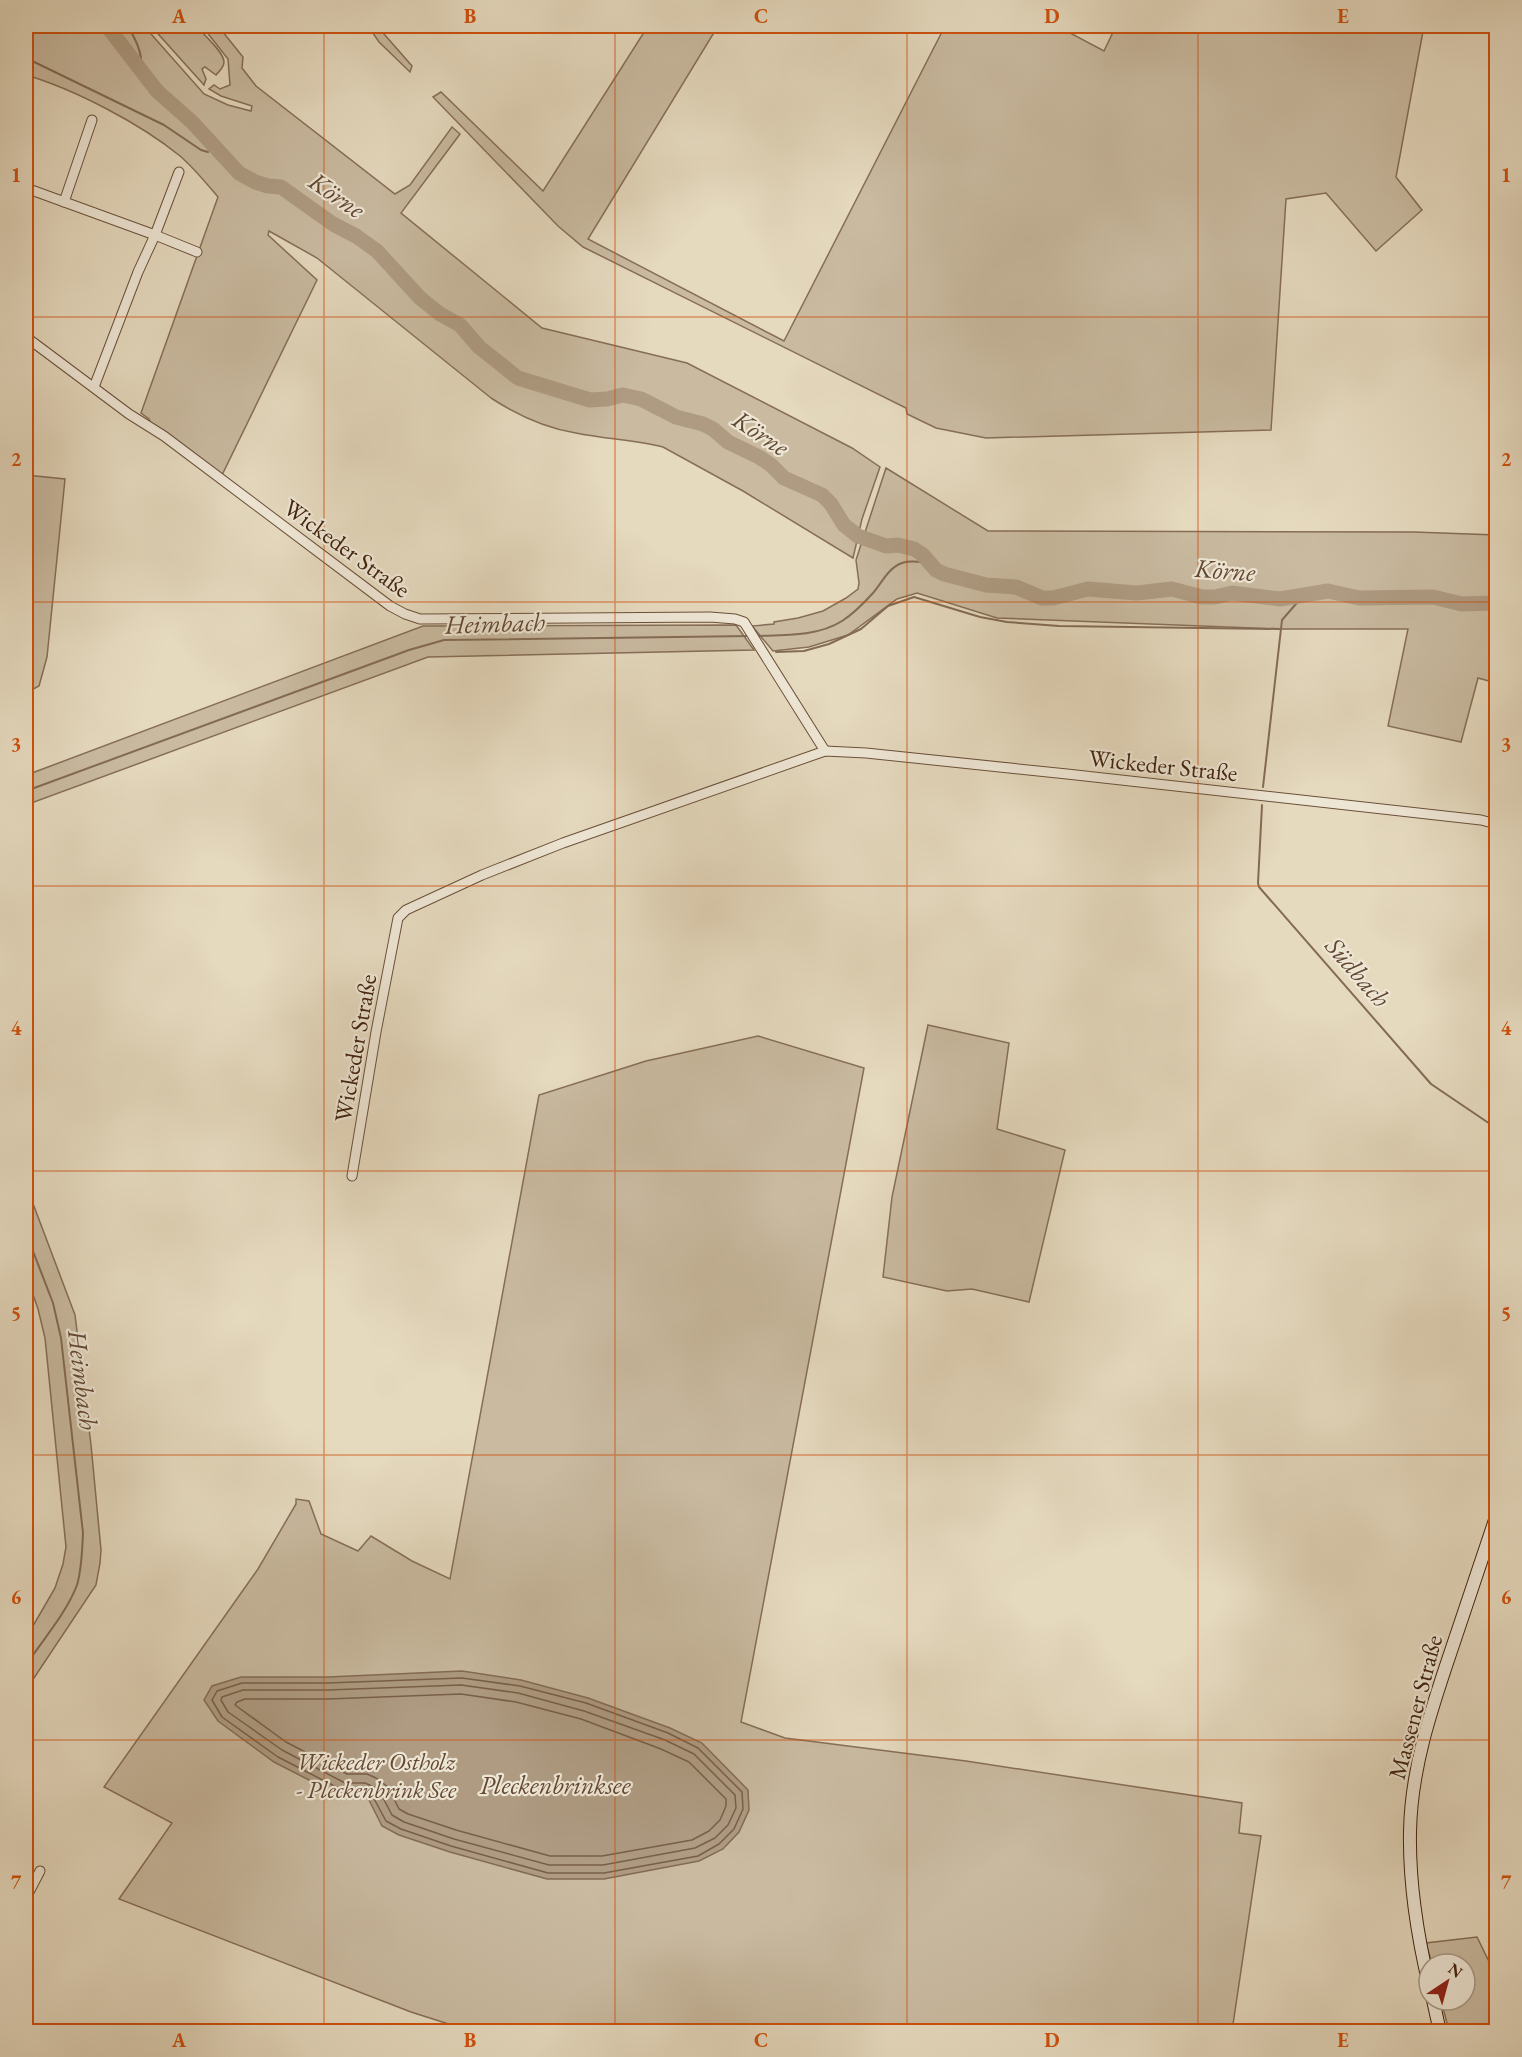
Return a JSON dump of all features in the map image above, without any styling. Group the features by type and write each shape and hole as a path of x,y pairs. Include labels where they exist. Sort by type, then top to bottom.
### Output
{"main road":[{"name":"Massener Straße","path":"1422,1952 1411,1890 1412,1795 1427,1725 1497,1517"},
{"path":"1435,2012 1440,2031"}],"street":[{"path":"64,202 92,120"},
{"path":"94,387 179,172"},
{"path":"26,188 197,252"},
{"name":"Wickeder Straße","path":"26,337 129,414 164,436 390,606 405,614 420,619 710,617 744,622 825,751"},
{"name":"Wickeder Straße","path":"352,1176 398,918 406,910 482,875 563,843 825,751 866,753 1090,776 1481,820 1497,824"},
{"path":"26,1898 40,1871"}],"green space":[{"path":"26,26 144,26 204,94 228,105 251,111 252,106 221,96 209,89 214,85 220,89 230,85 228,59 202,26 218,26 243,57 242,68 256,86 395,194 410,185 452,127 460,134 401,213 542,328 687,363 852,448 880,467 862,519 853,558 743,491 663,447 565,431 542,424 511,410 491,398 317,258 269,231 268,235 317,280 222,475 141,413 218,197 185,161 146,132 86,98 26,75"},
{"path":"151,26 196,26 220,53 224,62 222,68 216,75 205,67 202,69 206,79 204,85"},
{"path":"368,26 377,26 412,66 410,72 379,42"},
{"path":"648,26 718,26 588,239 784,341 945,26 1057,26 1104,51 1116,26 1424,26 1396,177 1422,210 1376,251 1326,193 1286,199 1271,430 986,438 936,428 907,414 906,408 583,247 558,226 433,97 441,92 543,191"},
{"path":"886,468 988,531 1414,532 1496,535 1496,683 1478,678 1461,742 1388,726 1408,629 1281,629 997,618 917,593 897,599 848,635 809,647 773,651 752,626 774,624 774,622 823,611 858,589 856,560"},
{"path":"26,475 65,479 47,657 39,686 26,693"},
{"path":"736,625 754,650 428,657 26,805 26,776 32,773 423,626"},
{"path":"928,1025 1009,1043 997,1129 1065,1150 1029,1302 972,1289 947,1291 883,1277 892,1197"},
{"name":"Wickeder Ostholz - Pleckenbrink See","path":"758,1036 864,1068 741,1722 785,1738 966,1761 1242,1803 1239,1833 1261,1836 1232,2031 483,2032 458,2027 411,2012 119,1899 172,1823 104,1787 258,1569 296,1504 296,1499 309,1501 321,1534 358,1551 371,1536 412,1561 450,1579 539,1095 646,1061"},
{"path":"26,1185 75,1315 101,1550 96,1585 26,1690 26,1638 55,1588 66,1547 45,1338 26,1274"},
{"path":"1477,1937 1496,1976 1496,2031 1449,2031 1444,2012 1477,2012 1477,1952 1429,1952 1426,1943"}],"water":[{"name":"Pleckenbrinksee","path":"462,1671 521,1680 588,1698 670,1728 702,1743 748,1790 749,1810 739,1832 723,1849 699,1861 604,1879 547,1879 399,1835 382,1826 369,1800 363,1796 344,1798 274,1762 218,1721 204,1700 212,1686 241,1677 328,1677"}],"waterway":[{"name":"Körne","path":"107,26 157,91 192,122 239,173 255,182 281,187 333,224 356,236 377,251 420,298 440,314 460,325 479,347 518,378 590,400 623,395 641,399 676,417 703,424 728,442 759,457 784,478 822,495 831,504 844,525 858,536 886,546 898,545 914,549 922,554 936,570 944,574 986,585 1016,587 1042,598 1053,598 1088,589 1137,593 1172,589 1202,597 1232,593 1280,599 1328,591 1359,598 1433,597 1462,604 1496,603"},
{"path":"128,26 140,51 141,69"},
{"path":"26,58 164,125 201,150 208,152"},
{"name":"Heimbach","path":"755,636 811,633 832,626 858,608 897,565 908,562 929,563"},
{"path":"776,652 804,651 829,644 861,629 888,606 914,597 980,617 1007,622 1059,626 1281,629"},
{"name":"Südbach","path":"1263,787 1282,620 1302,597"},
{"name":"Heimbach","path":"26,791 409,650 444,640 750,636"},
{"name":"Südbach","path":"1262,805 1259,887 1431,1084 1496,1128"},
{"name":"Heimbach","path":"26,1233 53,1303 61,1338 83,1533 80,1572 73,1595 26,1665"}]}
